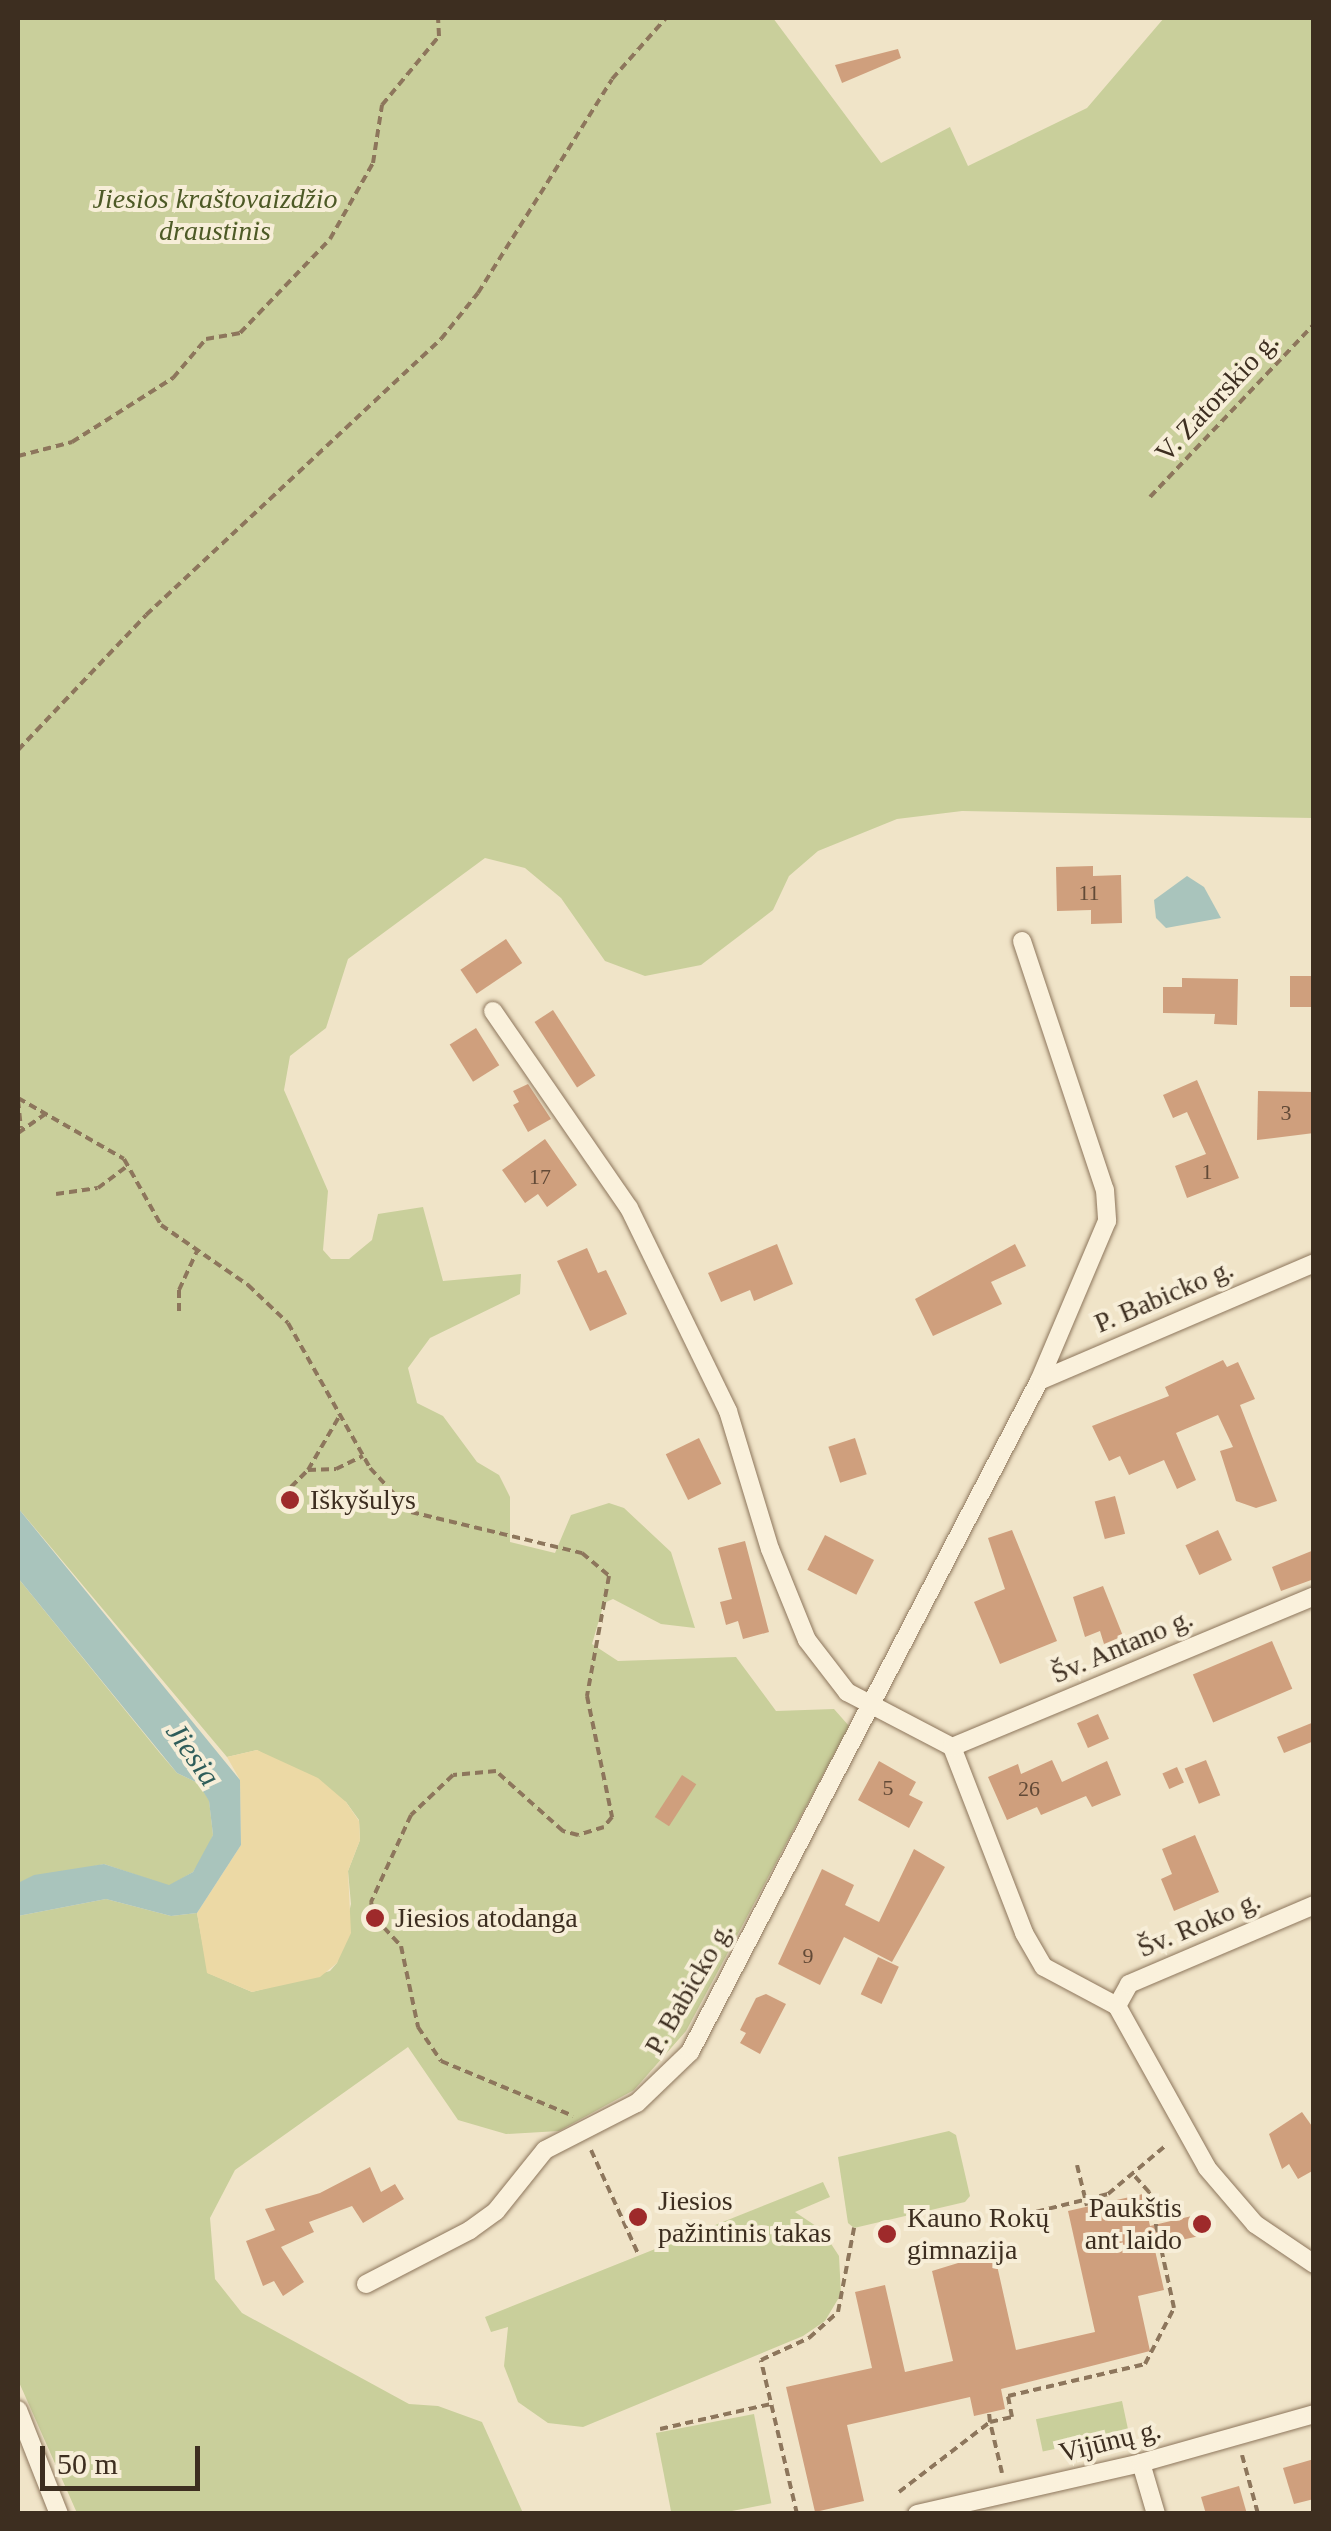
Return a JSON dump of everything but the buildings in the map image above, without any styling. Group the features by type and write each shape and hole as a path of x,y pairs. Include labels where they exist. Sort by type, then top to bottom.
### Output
{"street":[{"path":"1022,942 1105,1190 1108,1221 1039,1381"},
{"path":"493,1011 629,1208 728,1411 770,1549 808,1640 848,1692 952,1747 1024,1933 1044,1966 1117,2006 1207,2168 1255,2224 1314,2264"},
{"name":"P. Babicko g.","path":"366,2284 470,2230 496,2210 546,2150 663,2084 690,2052 1039,1381 1314,1262"},
{"name":"Šv. Antano g.","path":"952,1747 1314,1596"},
{"name":"Šv. Roko g.","path":"1117,2006 1129,1984 1314,1906"},
{"path":"18,2410 59,2514"},
{"name":"Vijūnų g.","path":"917,2514 1142,2463 1314,2414"},
{"path":"1142,2463 1156,2514"}],"path":[{"path":"18,456 72,442 173,378 206,339 240,333 330,239 373,163 382,105 439,36 438,18"},
{"path":"18,750 172,590 441,339 478,293 612,80 666,18"},
{"name":"V. Zatorskio g.","path":"1150,497 1314,324"},
{"path":"48,1112 20,1130 18,1099 48,1112 129,1165 160,1224 248,1285 288,1324 363,1456 411,1512 582,1553 608,1576 586,1696 612,1817 604,1828 578,1835 564,1831 496,1771 453,1776 411,1815 371,1902 375,1918 401,1946 418,2028 440,2061 565,2110 584,2132 638,2256"},
{"path":"56,1194 98,1188 129,1165"},
{"path":"179,1311 179,1290 197,1251"},
{"path":"290,1500 290,1487 308,1470 340,1415"},
{"path":"308,1470 336,1469 363,1456"},
{"path":"1011,2218 1108,2194 1164,2147"},
{"path":"1077,2165 1088,2206"},
{"path":"899,2492 990,2422 1012,2417 1008,2396 1144,2364 1153,2356 1174,2308 1150,2192 1132,2173"},
{"path":"796,2514 760,2360 809,2338 838,2312 854,2228"},
{"path":"660,2429 771,2404"},
{"path":"989,2412 1006,2494"},
{"path":"1236,2436 1258,2514"}],"green space":[{"name":"Jiesios kraštovaizdžio draustinis","path":"18,18 773,18 881,163 950,127 968,166 1087,108 1164,18 1313,18 1313,818 962,811 897,819 818,851 789,876 773,910 701,965 645,976 605,961 561,898 525,868 485,858 348,959 326,1028 290,1056 284,1090 328,1191 323,1250 331,1259 349,1259 372,1240 378,1214 423,1207 443,1281 521,1274 520,1294 430,1338 408,1368 417,1403 443,1416 477,1462 499,1475 510,1497 510,1542 555,1553 571,1515 609,1503 624,1508 671,1552 695,1628 661,1624 613,1599 604,1603 592,1644 618,1661 736,1657 776,1711 834,1709 849,1726 686,2031 634,2090 559,2131 506,2134 458,2120 408,2047 235,2170 210,2218 215,2279 242,2313 409,2404 438,2406 482,2422 523,2513 77,2513 18,2380 18,1916 106,1899 171,1916 197,1913 208,1973 252,1992 330,1971 337,1963 351,1904 348,1871 360,1840 359,1820 346,1802 257,1750 227,1757 18,1508"},
{"path":"18,1578 177,1773 198,1783 209,1800 213,1835 204,1856 193,1872 169,1886 104,1864 18,1883"},
{"path":"949,2131 956,2135 970,2196 965,2202 854,2228 848,2223 838,2157"},
{"path":"823,2182 830,2197 795,2212 822,2230 839,2256 841,2294 825,2321 803,2336 583,2427 548,2423 518,2402 504,2366 508,2327 491,2332 485,2317"},
{"path":"1122,2401 1129,2433 1043,2452 1036,2419"},
{"path":"754,2414 771,2503 716,2514 672,2514 656,2433"}],"sand":[{"path":"257,1750 318,1778 346,1802 359,1821 360,1840 348,1871 351,1933 337,1963 320,1977 252,1992 207,1973 197,1913 241,1845 240,1780 227,1757"}],"water":[{"path":"1187,876 1204,887 1221,918 1166,928 1156,918 1154,900"},
{"name":"Jiesia","path":"18,1508 240,1780 241,1845 197,1913 171,1916 106,1899 18,1916 18,1883 34,1875 104,1864 169,1885 193,1872 213,1835 209,1801 198,1783 177,1773 18,1578"}],"place":[{"name":"Iškyšulys","path":"290,1500"},
{"name":"Jiesios atodanga","path":"375,1918"},
{"name":"Jiesios pažintinis takas","path":"638,2217"},
{"name":"Paukštis ant laido","path":"1202,2224"},
{"name":"Kauno Rokų gimnazija","path":"887,2234"}]}
